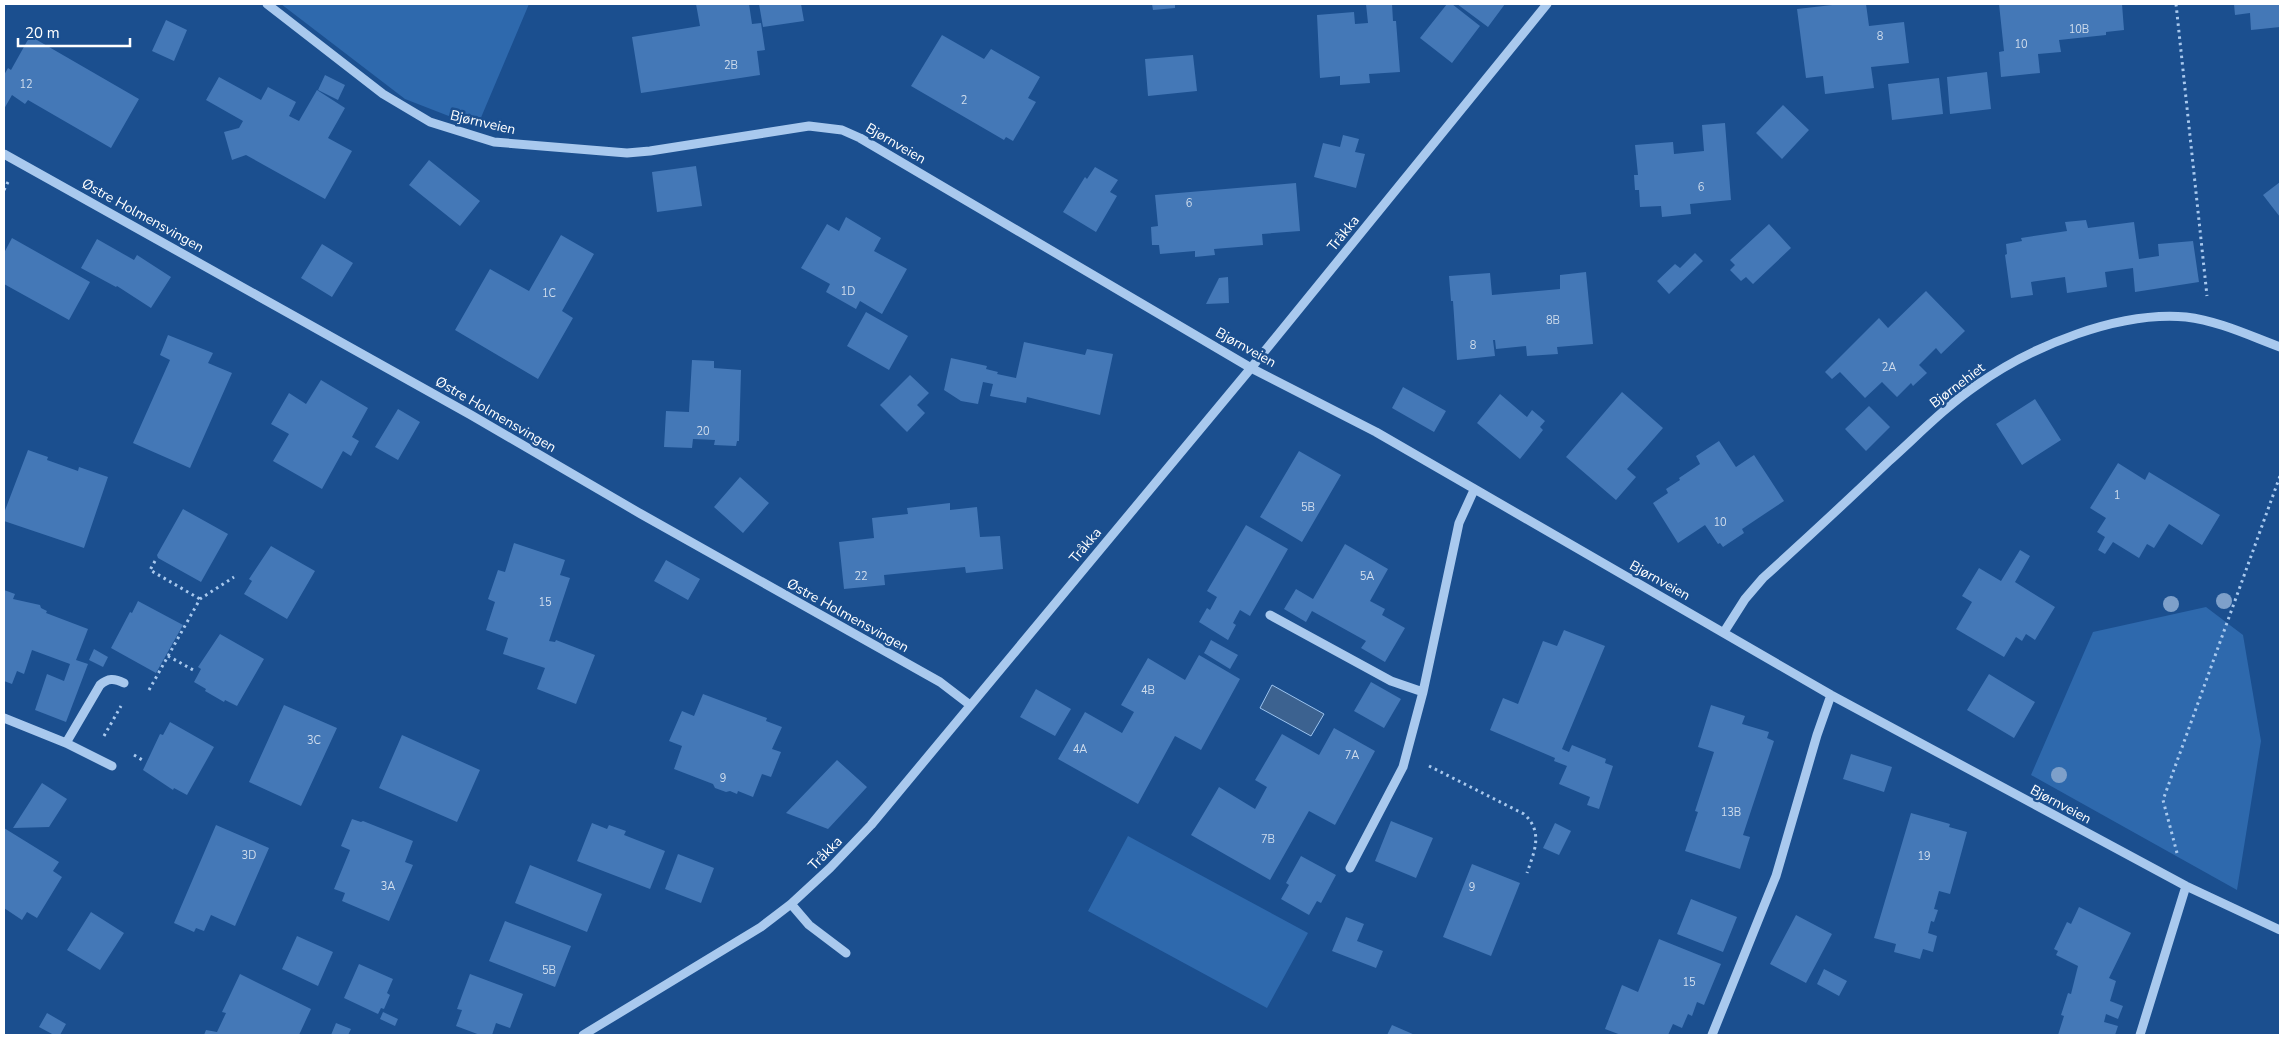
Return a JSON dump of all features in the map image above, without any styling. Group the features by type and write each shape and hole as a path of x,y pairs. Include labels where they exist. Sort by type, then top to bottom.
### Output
{"street":[{"name":"Bjørnveien","path":"267,4 383,94 407,109 430,122 494,142 627,153 810,126 823,126 842,130 860,138 1251,368 1376,432 1832,695 2186,886 2280,930"},
{"name":"Tråkka","path":"583,1035 718,955 761,927 791,904 830,868 871,825 970,705 992,682 1033,629 1251,368 1547,4"},
{"name":"Østre Holmensvingen","path":"4,154 462,410 641,514 940,682 970,705"},
{"name":"Bjørnehiet","path":"1724,632 1744,599 1763,578 1933,420 1977,385 2019,360 2062,341 2125,321 2157,317 2186,317 2210,321 2280,346"},
{"path":"1350,868 1394,786 1407,754 1423,692 1459,523 1474,490"},
{"path":"1270,615 1391,682 1423,692"},
{"path":"66,743 100,685 106,680 112,679 124,682"},
{"path":"1712,1035 1776,876 1817,735 1832,695"},
{"path":"4,718 66,743 112,766"},
{"path":"2140,1035 2186,886"},
{"path":"791,904 809,925 846,953"}],"path":[{"path":"2176,4 2210,321"},
{"path":"2186,886 2163,800 2280,476"},
{"path":"156,560 150,570 200,599"},
{"path":"148,692 200,599 234,577"},
{"path":"168,656 195,671"},
{"path":"1407,754 1524,814 1531,820 1537,835 1536,847 1526,873"}],"shaded area":[{"path":"281,4 529,4 477,127 405,99"},
{"path":"2206,607 2243,635 2261,741 2237,890 2031,775 2093,632"},
{"path":"1272,685 1324,714 1311,736 1260,708"},
{"path":"1128,836 1308,933 1267,1008 1088,911"}],"building":[{"path":"696,4 749,4 752,24 761,23 765,50 757,51 760,75 641,93 632,37 700,26"},
{"path":"759,4 801,4 804,21 763,27"},
{"path":"1152,4 1175,4 1175,8 1153,10"},
{"path":"1366,4 1392,4 1393,21 1396,21 1400,72 1369,74 1370,83 1340,85 1340,76 1320,78 1317,15 1354,12 1355,24 1368,23"},
{"path":"1447,4 1452,4 1480,26 1452,63 1420,38"},
{"path":"1457,4 1505,4 1488,27"},
{"path":"1841,4 1866,4 1869,26 1904,22 1909,63 1871,67 1874,88 1825,94 1823,76 1806,78 1797,9"},
{"path":"1999,4 2122,4 2124,30 2106,32 2106,35 2059,40 2061,52 2038,54 2040,73 2001,77 1999,52 2004,51"},
{"path":"2234,4 2280,4 2280,27 2251,30 2250,13 2235,15"},
{"path":"166,20 187,30 174,61 152,51"},
{"path":"942,35 984,59 991,49 1040,77 1028,98 1036,102 1013,141 1006,137 1004,140 911,86"},
{"path":"30,36 139,99 111,148 28,100 25,104 12,95 4,109 4,75 8,68 11,70"},
{"path":"1193,55 1197,91 1148,96 1145,59"},
{"path":"1987,72 1991,109 1950,114 1947,77"},
{"path":"325,75 345,85 338,100 318,90"},
{"path":"219,77 261,100 268,87 296,102 289,116 299,121 317,90 345,108 328,138 352,151 325,199 246,155 232,160 224,132 239,128 243,121 206,100"},
{"path":"1939,78 1943,114 1892,120 1888,84"},
{"path":"1783,105 1809,130 1782,159 1756,133"},
{"path":"1725,123 1731,200 1690,204 1691,214 1662,217 1661,206 1640,207 1639,190 1635,190 1634,175 1638,175 1635,145 1673,142 1674,154 1704,151 1702,125"},
{"path":"1343,135 1359,139 1355,152 1365,154 1356,188 1314,177 1323,143 1340,147"},
{"path":"429,160 480,201 460,226 409,185"},
{"path":"696,166 702,206 657,212 652,172"},
{"path":"1095,167 1118,180 1110,192 1117,196 1096,232 1063,212 1085,177 1087,179"},
{"path":"2280,182 2280,217 2263,195"},
{"path":"1296,183 1300,231 1262,234 1263,245 1214,249 1215,255 1195,257 1195,251 1160,254 1159,245 1152,245 1151,227 1158,226 1155,195"},
{"path":"846,217 881,238 874,251 907,269 882,314 860,301 856,309 826,292 830,284 801,268 827,224 839,231"},
{"path":"2086,220 2088,228 2134,222 2139,259 2159,256 2158,244 2193,241 2199,282 2135,292 2133,268 2105,272 2107,287 2067,293 2065,277 2031,282 2033,295 2011,298 2005,255 2007,254 2006,244 2022,241 2021,238 2067,231 2065,222"},
{"path":"1769,224 1791,248 1753,284 1746,277 1741,281 1730,270 1735,265 1730,260"},
{"path":"561,235 594,254 562,311 573,318 538,379 455,330 490,269 529,291"},
{"path":"12,238 90,282 69,320 4,284 4,253"},
{"path":"97,239 134,260 137,255 171,277 151,308 117,286 81,268"},
{"path":"322,244 353,263 332,297 301,278"},
{"path":"1695,253 1703,261 1669,294 1657,281 1675,264 1680,268"},
{"path":"1586,272 1593,344 1557,347 1558,354 1527,356 1526,346 1496,349 1495,340 1493,340 1495,356 1457,360 1453,301 1451,301 1449,276 1490,273 1492,295 1560,289 1560,275"},
{"path":"1228,277 1229,303 1206,304 1219,278"},
{"path":"1926,291 1965,331 1941,354 1936,348 1919,365 1927,373 1913,386 1911,383 1897,397 1882,382 1865,398 1840,372 1832,379 1825,372 1879,318 1888,328"},
{"path":"866,312 908,336 889,370 847,346"},
{"path":"168,335 213,353 208,363 232,373 190,468 133,443 170,360 160,355"},
{"path":"1024,342 1085,355 1087,349 1113,354 1100,415 1027,397 1026,403 990,396 993,384 983,382 978,404 961,401 944,390 951,358 987,366 986,369 998,372 997,374 1016,378"},
{"path":"692,360 714,361 714,368 741,370 739,441 737,441 736,446 714,445 715,440 693,439 692,448 664,447 666,411 689,412"},
{"path":"910,375 929,393 917,405 925,413 907,432 880,405"},
{"path":"321,380 368,408 352,437 359,441 351,456 343,451 322,489 273,461 289,434 271,424 289,393 306,404"},
{"path":"1403,387 1446,411 1434,432 1392,408"},
{"path":"1622,392 1663,428 1627,469 1636,477 1616,500 1566,457"},
{"path":"1500,394 1527,417 1532,410 1545,421 1540,427 1543,430 1520,459 1477,423"},
{"path":"2035,399 2061,440 2022,465 1996,424"},
{"path":"1869,406 1890,427 1866,451 1845,429"},
{"path":"398,409 420,422 398,460 375,447"},
{"path":"1719,441 1736,467 1754,455 1784,501 1742,529 1744,533 1723,547 1720,543 1718,544 1705,525 1678,543 1653,503 1668,493 1666,489 1680,480 1679,478 1700,464 1696,456"},
{"path":"28,450 48,457 47,460 78,471 79,467 108,477 84,548 4,521 4,513"},
{"path":"1299,451 1341,475 1302,542 1260,517"},
{"path":"2118,463 2145,480 2149,472 2220,515 2202,545 2169,524 2154,548 2147,544 2139,558 2113,542 2105,554 2098,550 2105,537 2097,532 2106,518 2090,508"},
{"path":"740,477 769,503 743,533 714,507"},
{"path":"950,503 950,510 977,507 980,537 1000,536 1003,569 966,573 965,567 884,575 885,585 844,589 839,542 874,538 872,518 908,514 907,508"},
{"path":"183,509 228,534 201,582 158,558 157,555"},
{"path":"1246,525 1288,549 1250,616 1240,610 1233,623 1236,625 1228,640 1199,622 1207,608 1210,610 1217,597 1207,591"},
{"path":"514,543 565,560 560,575 570,578 549,641 555,642 556,640 595,655 576,704 537,689 545,668 503,654 508,638 486,630 495,602 488,599 498,570 505,572"},
{"path":"1345,544 1388,569 1370,601 1385,609 1382,615 1405,628 1385,662 1361,648 1366,641 1312,611 1306,622 1284,609 1296,589 1313,599"},
{"path":"271,546 315,571 287,619 244,594 252,581 249,579"},
{"path":"2020,550 2030,556 2015,582 2055,607 2035,640 2026,634 2022,641 2016,637 2004,657 1956,629 1972,602 1962,596 1979,568 2001,581"},
{"path":"666,560 700,579 688,600 654,581"},
{"path":"4,590 15,594 13,599 40,605 41,608 47,611 46,613 88,629 76,660 88,664 66,722 35,710 47,674 64,681 70,664 32,650 24,674 17,671 12,684 4,681"},
{"path":"138,601 183,625 156,673 111,648"},
{"path":"1564,630 1605,646 1562,749 1569,752 1572,745 1606,759 1605,763 1613,766 1599,809 1587,805 1590,797 1559,784 1567,766 1554,761 1555,758 1490,730 1503,698 1518,704 1543,641 1557,646"},
{"path":"220,634 264,659 237,706 225,700 224,702 194,682 201,669 198,667"},
{"path":"1211,640 1238,655 1230,669 1204,653"},
{"path":"94,649 108,657 103,667 89,660"},
{"path":"1199,655 1240,679 1201,750 1175,736 1138,804 1058,759 1085,712 1122,733 1134,712 1121,705 1148,658 1185,680"},
{"path":"1989,674 2035,702 2014,738 1967,710"},
{"path":"1371,682 1401,699 1384,728 1354,711"},
{"path":"1036,689 1071,709 1055,736 1020,717"},
{"path":"703,694 767,718 766,721 782,727 772,749 781,752 771,777 762,774 753,797 738,791 737,794 730,791 726,792 715,788 713,784 674,769 682,746 669,741 682,711 694,716"},
{"path":"284,705 337,728 301,806 249,782"},
{"path":"1711,705 1745,716 1742,724 1769,732 1767,738 1774,741 1743,835 1750,837 1740,869 1685,851 1698,812 1695,811 1714,752 1698,747"},
{"path":"170,722 214,747 187,795 174,788 173,790 143,770 160,734 163,735"},
{"path":"1334,728 1375,751 1335,825 1309,811 1270,880 1191,835 1219,787 1255,809 1267,787 1255,780 1282,734 1319,755"},
{"path":"402,735 480,770 457,822 379,788"},
{"path":"1851,754 1892,767 1884,792 1843,779"},
{"path":"837,760 867,787 828,829 786,813"},
{"path":"42,783 67,799 49,827 13,828"},
{"path":"1911,813 1950,824 1949,827 1967,832 1950,894 1939,891 1934,909 1938,910 1934,922 1931,921 1928,933 1937,936 1933,952 1923,949 1920,959 1894,952 1896,944 1874,938"},
{"path":"352,819 363,821 413,841 405,862 413,865 389,921 342,901 345,893 334,889 350,850 341,846"},
{"path":"1391,821 1433,838 1416,878 1375,861"},
{"path":"592,823 607,829 609,825 626,831 624,835 665,851 650,889 577,861"},
{"path":"1555,823 1571,831 1559,855 1543,848"},
{"path":"216,825 269,848 235,926 211,915 204,931 196,928 194,932 174,923"},
{"path":"4,828 59,862 53,871 62,877 37,918 27,912 22,920 4,908"},
{"path":"678,854 714,868 701,903 665,889"},
{"path":"1301,856 1336,875 1321,903 1317,901 1309,915 1281,899 1289,885 1286,883"},
{"path":"1472,864 1520,883 1491,956 1443,937"},
{"path":"530,865 602,894 587,932 515,903"},
{"path":"1691,899 1737,917 1723,952 1677,934"},
{"path":"2079,907 2131,933 2109,978 2116,981 2110,1001 2123,1006 2118,1019 2106,1014 2104,1022 2118,1026 2115,1035 2058,1035 2064,1016 2061,1015 2068,993 2071,994 2078,966 2056,955 2058,951 2054,949 2067,922 2071,924"},
{"path":"91,912 124,933 100,970 67,950"},
{"path":"1796,915 1832,934 1806,983 1770,964"},
{"path":"1346,917 1364,924 1357,941 1383,951 1376,968 1332,951"},
{"path":"505,921 571,946 555,987 489,961"},
{"path":"297,936 333,952 318,986 282,969"},
{"path":"1659,939 1721,964 1704,1005 1697,1002 1692,1016 1688,1014 1682,1028 1673,1024 1668,1035 1621,1035 1605,1029 1622,985 1638,992"},
{"path":"359,964 393,979 387,993 390,995 384,1009 381,1008 378,1014 344,998"},
{"path":"1824,969 1847,981 1839,996 1817,984"},
{"path":"240,974 311,1009 299,1035 204,1035 206,1030 217,1032 226,1013 222,1012"},
{"path":"470,974 523,994 510,1028 496,1023 492,1035 480,1035 456,1026 462,1010 457,1009"},
{"path":"383,1012 398,1019 395,1026 380,1019"},
{"path":"47,1013 66,1024 60,1035 54,1035 39,1027"},
{"path":"336,1023 351,1029 348,1035 331,1035"},
{"path":"1392,1025 1415,1035 1387,1035"}]}
